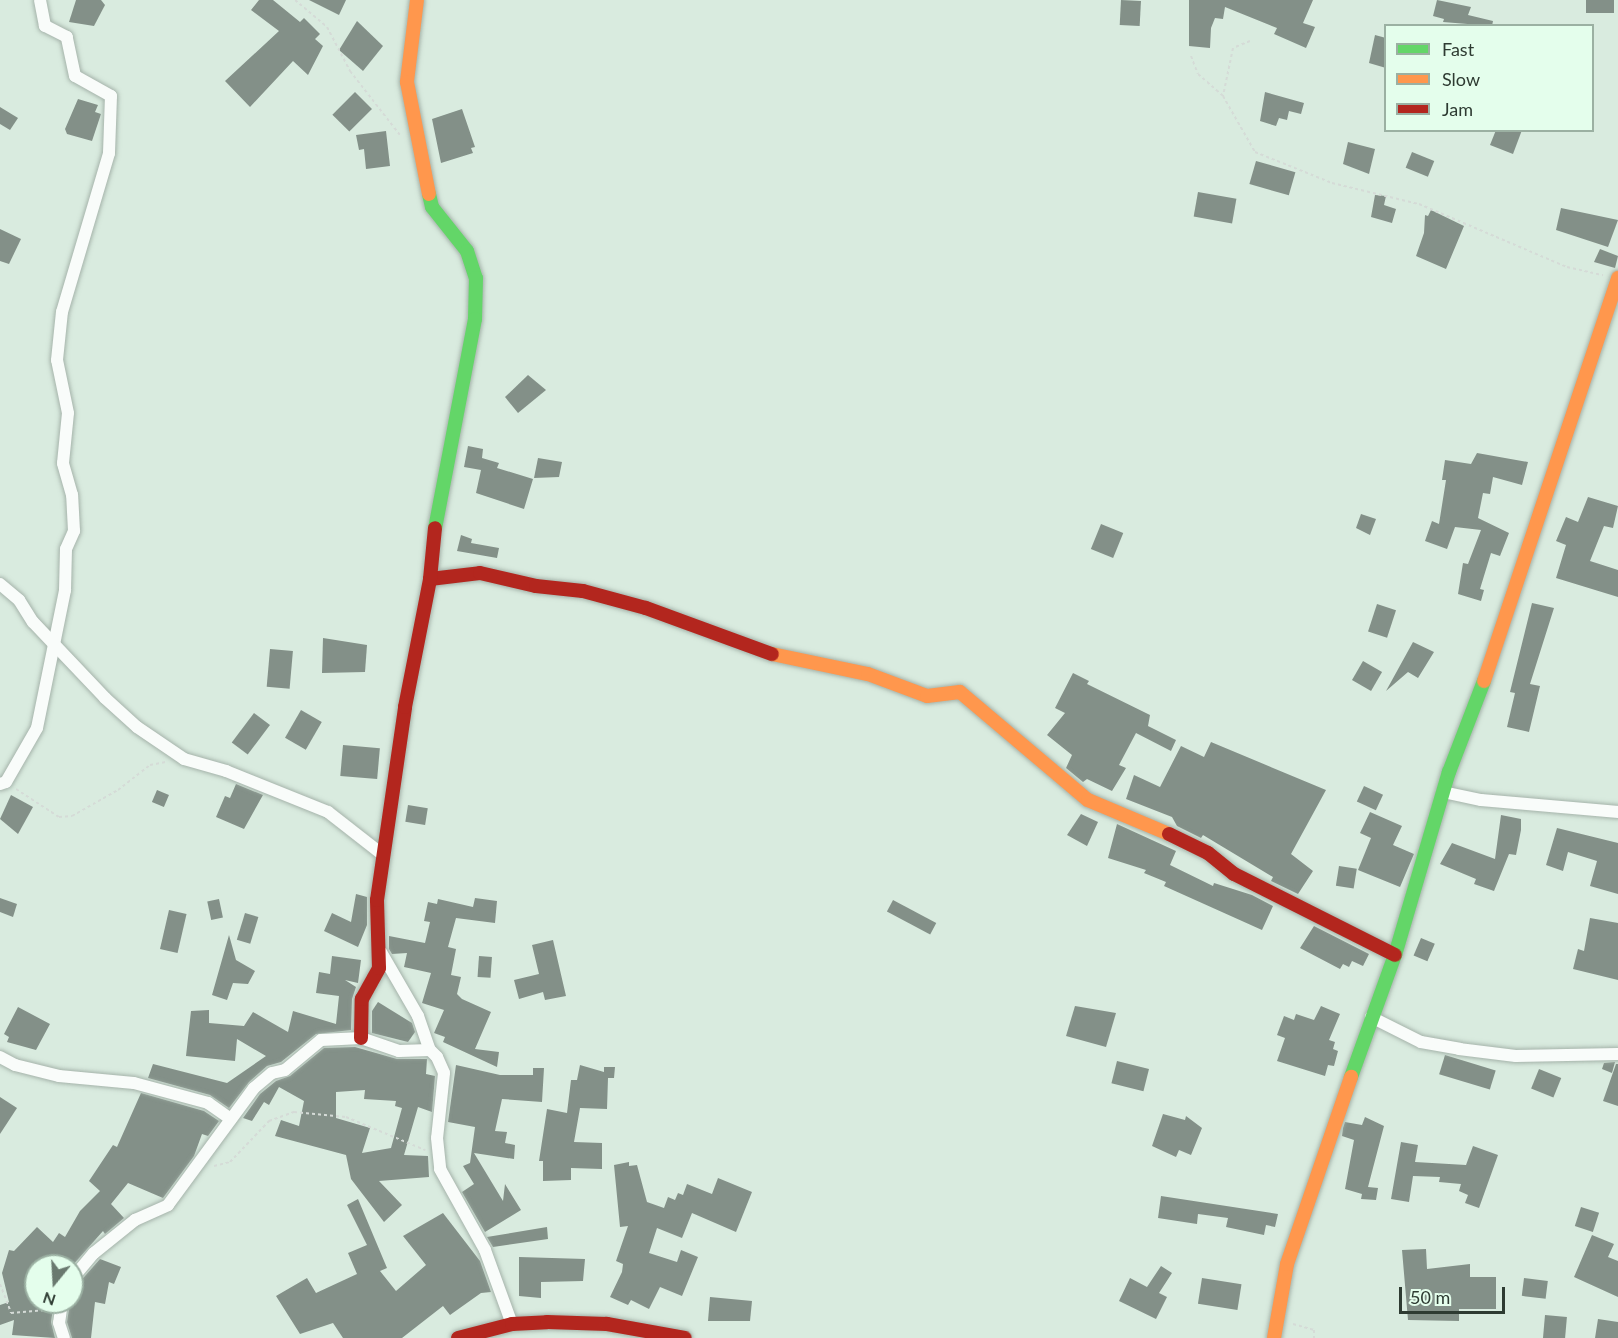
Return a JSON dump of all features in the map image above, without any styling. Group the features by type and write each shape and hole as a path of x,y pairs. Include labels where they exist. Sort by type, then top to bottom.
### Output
{"street":[{"path":"3,783 37,728 65,590 66,549 74,531 72,495 63,464 68,413 58,351 62,312 109,153 111,96 75,76 67,37 45,26 40,0"},
{"path":"361,1038 362,999 379,968 377,933 383,855 430,579 436,511 475,320 476,278 467,251 432,207 420,161 407,82 417,0"},
{"path":"1275,1338 1287,1264 1371,1017 1395,955 1443,792 1481,689 1618,278"},
{"path":"430,579 480,573 536,586 583,591 646,608 701,631 789,660 868,674 927,696 960,692 1088,800 1142,821 1208,853 1234,874 1395,955"},
{"path":"0,584 19,600 55,645 137,727 184,759 226,771 328,812 383,855"},
{"path":"1443,792 1491,801 1618,812"},
{"path":"377,933 379,949 418,1016 430,1050 444,1073 437,1138 440,1169 485,1250 512,1324"},
{"path":"1371,1017 1421,1042 1459,1049 1516,1056 1618,1054"},
{"path":"84,1265 94,1253 135,1220 168,1205 254,1088 321,1040 361,1038 399,1051 430,1050"},
{"path":"0,1057 15,1065 58,1076 134,1083 208,1103 231,1119"},
{"path":"62,1314 64,1338"},
{"path":"458,1338 512,1324 607,1324 685,1338"}],"path":[{"path":"295,0 327,27 350,71 420,161"},
{"path":"1223,96 1233,48 1250,41"},
{"path":"1191,56 1198,74 1223,96 1255,152 1332,183 1419,204 1567,267 1618,278"},
{"path":"3,783 59,818 72,816 118,790 150,765 184,759"},
{"path":"202,1161 218,1167 230,1162 269,1121 294,1112 316,1112 372,1125 390,1138 425,1150 440,1169"},
{"path":"0,1284 12,1313 24,1311"},
{"path":"1278,1320 1314,1330 1314,1338"}],"building":[{"path":"76,0 101,0 105,5 94,26 69,22"},
{"path":"259,0 273,0 300,22 304,18 320,34 315,39 323,46 308,75 293,61 250,107 225,81 279,31 251,10"},
{"path":"309,0 346,0 339,15"},
{"path":"1121,0 1141,1 1140,26 1120,25"},
{"path":"1189,0 1313,0 1303,23 1315,27 1306,48 1274,34 1277,28 1225,7 1223,19 1215,18 1211,28 1210,48 1189,46"},
{"path":"1437,0 1471,7 1468,15 1493,21 1492,24 1443,22 1444,19 1433,16"},
{"path":"1586,0 1614,0 1614,13 1586,13"},
{"path":"357,21 383,46 363,71 339,50"},
{"path":"1375,35 1384,37 1384,67 1369,63"},
{"path":"355,92 372,109 349,132 332,115"},
{"path":"1265,92 1304,103 1301,114 1289,111 1287,120 1279,118 1276,126 1260,121"},
{"path":"78,99 98,105 95,112 101,114 92,141 67,134 65,129"},
{"path":"0,107 18,118 10,130 0,124"},
{"path":"462,109 475,147 471,148 473,153 441,163 432,119"},
{"path":"386,131 390,166 366,169 364,149 359,150 356,135"},
{"path":"1495,132 1521,132 1513,154 1490,145"},
{"path":"1348,142 1375,149 1369,174 1343,164"},
{"path":"1412,152 1434,161 1428,177 1406,168"},
{"path":"1256,161 1295,172 1289,195 1249,184"},
{"path":"1198,192 1236,199 1232,223 1194,217"},
{"path":"1375,195 1386,196 1384,205 1396,209 1392,223 1371,217"},
{"path":"1561,208 1618,220 1608,247 1556,230"},
{"path":"1431,210 1464,226 1446,269 1416,256 1424,233 1425,215 1428,216"},
{"path":"0,229 21,239 9,264 0,261"},
{"path":"1600,249 1618,256 1615,268 1594,262"},
{"path":"528,375 546,390 518,413 505,397"},
{"path":"468,446 483,449 482,458 499,463 497,468 533,479 524,509 476,493 481,470 464,467"},
{"path":"1477,453 1528,462 1522,485 1493,477 1490,494 1483,493 1478,518 1509,533 1500,556 1491,553 1480,589 1484,590 1481,601 1458,594 1463,563 1468,564 1481,530 1455,527 1447,549 1425,541 1432,521 1439,524 1446,480 1442,480 1445,460 1471,464"},
{"path":"538,458 562,462 559,477 534,478"},
{"path":"1588,497 1618,506 1613,528 1604,526 1590,561 1618,570 1618,597 1556,578 1566,545 1556,541 1566,517 1578,522"},
{"path":"1361,514 1376,519 1370,535 1356,528"},
{"path":"1101,524 1123,533 1113,558 1091,549"},
{"path":"461,535 472,539 471,543 499,548 497,558 457,551"},
{"path":"1532,603 1554,608 1530,684 1540,686 1529,732 1507,727 1515,693 1510,692"},
{"path":"1377,604 1396,610 1387,638 1368,632"},
{"path":"323,638 367,645 365,672 322,673"},
{"path":"1413,642 1434,652 1418,678 1408,672 1386,691"},
{"path":"270,649 293,651 290,689 267,687"},
{"path":"1363,661 1382,672 1371,691 1352,680"},
{"path":"1073,673 1089,681 1087,684 1150,715 1148,726 1176,740 1171,751 1136,733 1119,765 1126,768 1112,791 1087,779 1083,782 1066,768 1072,755 1047,735 1065,713 1055,708"},
{"path":"301,710 322,722 306,750 285,738"},
{"path":"254,713 270,725 248,755 232,743"},
{"path":"1211,742 1326,790 1291,854 1313,871 1298,894 1271,881 1273,877 1203,835 1201,838 1177,826 1172,817 1126,799 1134,775 1160,787 1181,746 1204,757"},
{"path":"343,745 380,748 377,779 340,776"},
{"path":"236,784 263,795 244,829 216,817 225,796 230,798"},
{"path":"1364,786 1383,795 1376,810 1357,801"},
{"path":"157,790 169,795 164,807 152,802"},
{"path":"11,795 33,807 18,834 0,819"},
{"path":"408,805 428,808 425,825 405,822"},
{"path":"1370,812 1402,826 1393,845 1414,854 1400,887 1358,870 1371,838 1360,833"},
{"path":"1081,814 1098,822 1087,846 1067,835"},
{"path":"1501,815 1521,819 1521,830 1516,855 1509,854 1494,891 1474,884 1476,879 1440,864 1452,843 1495,859"},
{"path":"1117,824 1176,851 1170,865 1213,886 1214,883 1252,895 1273,906 1262,930 1164,886 1166,882 1144,873 1146,870 1108,858"},
{"path":"1557,828 1618,843 1618,894 1590,886 1597,861 1568,852 1563,871 1546,865"},
{"path":"1339,866 1357,869 1354,889 1336,886"},
{"path":"356,894 367,897 367,925 358,947 324,931 332,913 351,922"},
{"path":"0,898 17,904 13,917 0,912"},
{"path":"475,898 497,901 495,923 456,918 448,947 456,949 451,975 461,977 457,994 462,999 491,1012 475,1049 499,1052 497,1067 443,1042 445,1037 434,1033 444,1010 422,1003 431,973 404,967 407,953 392,954 389,949 389,936 425,943 430,922 424,921 428,902 437,904 438,899 473,907"},
{"path":"219,899 223,918 211,920 207,901"},
{"path":"893,900 936,923 930,934 887,911"},
{"path":"169,910 187,914 178,953 160,949"},
{"path":"245,913 258,917 250,944 237,940"},
{"path":"1590,918 1618,923 1618,980 1573,969 1578,949 1584,951"},
{"path":"1314,926 1369,954 1363,966 1352,961 1349,967 1343,964 1340,969 1300,948"},
{"path":"229,935 236,960 255,971 248,984 233,983 227,1000 212,995"},
{"path":"1421,938 1435,944 1427,961 1414,955"},
{"path":"553,940 566,996 545,1000 543,992 519,999 514,980 539,974 532,945"},
{"path":"332,956 361,960 358,983 345,980 356,987 352,999 351,1030 316,1034 281,1062 267,1066 249,1082 229,1108 210,1095 148,1078 153,1064 227,1083 266,1056 237,1039 235,1061 186,1056 191,1011 209,1010 209,1023 244,1026 253,1012 288,1032 293,1011 336,1024 339,996 316,993 319,972 330,974"},
{"path":"479,956 492,957 491,978 478,977"},
{"path":"378,1002 412,1023 415,1032 408,1042 372,1033 372,1011"},
{"path":"1075,1006 1116,1013 1106,1047 1066,1036"},
{"path":"1321,1006 1340,1014 1329,1040 1335,1042 1333,1049 1338,1051 1334,1066 1328,1065 1325,1076 1277,1061 1285,1038 1277,1035 1284,1016 1294,1020 1296,1014 1314,1020"},
{"path":"18,1007 50,1024 36,1050 7,1042 9,1037 4,1034"},
{"path":"355,1047 397,1059 427,1059 426,1074 435,1076 432,1112 418,1107 404,1155 428,1156 429,1177 379,1181 402,1205 384,1222 351,1179 346,1155 275,1136 281,1120 299,1126 304,1101 279,1087 269,1105 264,1102 252,1121 243,1118 260,1094 276,1081 290,1076 324,1048","holes":["365,1090 364,1099 396,1101 395,1106 402,1108 391,1148 362,1153 370,1128 336,1118 336,1092"]},
{"path":"1445,1055 1496,1070 1490,1090 1439,1074"},
{"path":"1117,1061 1149,1069 1143,1091 1111,1083"},
{"path":"1615,1062 1612,1073 1602,1069 1604,1063"},
{"path":"1616,1064 1618,1064 1618,1106 1603,1101"},
{"path":"456,1065 500,1075 533,1075 533,1068 544,1068 542,1102 502,1099 495,1131 507,1132 505,1143 515,1145 514,1159 474,1153 503,1201 505,1184 521,1210 485,1232 462,1192 474,1184 463,1166 470,1163 475,1127 448,1122"},
{"path":"580,1065 604,1072 604,1067 615,1067 614,1078 608,1078 607,1109 580,1108 574,1142 602,1143 602,1169 571,1168 571,1180 543,1181 543,1161 539,1161 547,1109 567,1113 571,1080 577,1080"},
{"path":"1539,1069 1561,1078 1553,1097 1531,1088"},
{"path":"141,1093 204,1111 219,1121 208,1136 202,1134 194,1156 163,1198 128,1183 111,1204 124,1218 105,1234 103,1231 83,1254 24,1254 24,1314 52,1314 51,1322 55,1338 12,1335 14,1320 0,1325 0,1305 9,1302 2,1273 9,1250 14,1251 37,1227 53,1242 59,1233 65,1237 80,1211 100,1191 89,1181 113,1145 117,1147"},
{"path":"0,1097 17,1108 0,1134"},
{"path":"1163,1114 1185,1120 1186,1116 1202,1128 1191,1155 1179,1150 1176,1157 1152,1146"},
{"path":"1365,1117 1384,1126 1368,1187 1378,1188 1376,1200 1361,1199 1362,1194 1345,1189 1354,1140 1342,1136 1343,1128 1345,1122 1362,1125"},
{"path":"1401,1142 1418,1145 1415,1162 1466,1165 1473,1146 1498,1155 1479,1208 1465,1203 1468,1195 1459,1191 1461,1184 1439,1182 1440,1177 1413,1176 1409,1202 1391,1199"},
{"path":"629,1162 629,1166 637,1165 647,1202 664,1208 668,1197 675,1200 678,1193 683,1195 687,1184 712,1194 718,1178 752,1192 736,1232 692,1213 682,1238 657,1228 649,1253 677,1262 681,1250 698,1257 682,1296 660,1287 649,1309 631,1300 628,1305 610,1297 622,1272 623,1264 616,1261 628,1226 620,1227 614,1165"},
{"path":"1161,1196 1278,1214 1275,1227 1266,1225 1264,1235 1226,1227 1228,1218 1198,1214 1197,1224 1158,1218"},
{"path":"358,1199 387,1268 380,1271 396,1291 426,1265 403,1236 443,1213 480,1261 491,1292 481,1293 450,1315 443,1306 402,1338 343,1338 333,1323 300,1334 276,1296 307,1278 316,1293 357,1274 348,1253 367,1245 347,1205"},
{"path":"1581,1207 1599,1213 1593,1232 1575,1226"},
{"path":"547,1227 548,1239 493,1247 487,1237"},
{"path":"1592,1235 1614,1244 1608,1257 1618,1261 1618,1297 1574,1277"},
{"path":"1426,1249 1427,1269 1470,1264 1470,1277 1496,1277 1496,1309 1459,1309 1459,1321 1408,1320 1402,1250"},
{"path":"519,1257 585,1259 583,1281 541,1282 541,1298 519,1296"},
{"path":"100,1259 121,1267 114,1284 109,1282 105,1304 95,1302 91,1338 72,1338 67,1322 68,1314 84,1314 84,1277"},
{"path":"1161,1266 1172,1273 1159,1293 1167,1297 1156,1319 1119,1301 1130,1278 1147,1287"},
{"path":"1202,1278 1242,1284 1237,1310 1198,1304"},
{"path":"1524,1278 1548,1281 1546,1299 1522,1296"},
{"path":"710,1297 752,1301 750,1321 708,1321"},
{"path":"1545,1315 1567,1317 1565,1338 1543,1338"},
{"path":"1598,1319 1618,1322 1618,1338 1595,1338"}],"traffic: fast":[{"path":"429,194 432,207 467,251 476,278 475,319 435,528"},
{"path":"1351,1077 1395,955 1449,772 1484,681"}],"traffic: slow":[{"path":"417,0 407,82 429,194"},
{"path":"1484,681 1618,278"},
{"path":"772,654 868,674 927,696 960,692 1088,800 1169,834"},
{"path":"1274,1338 1287,1264 1351,1077"}],"traffic: jam":[{"path":"361,1038 362,999 379,968 377,900 405,707 430,579 435,528"},
{"path":"430,579 480,573 536,586 583,591 646,608 772,654"},
{"path":"1169,834 1208,853 1234,874 1395,955"},
{"path":"458,1338 512,1324 547,1322 607,1324 685,1338"}]}
